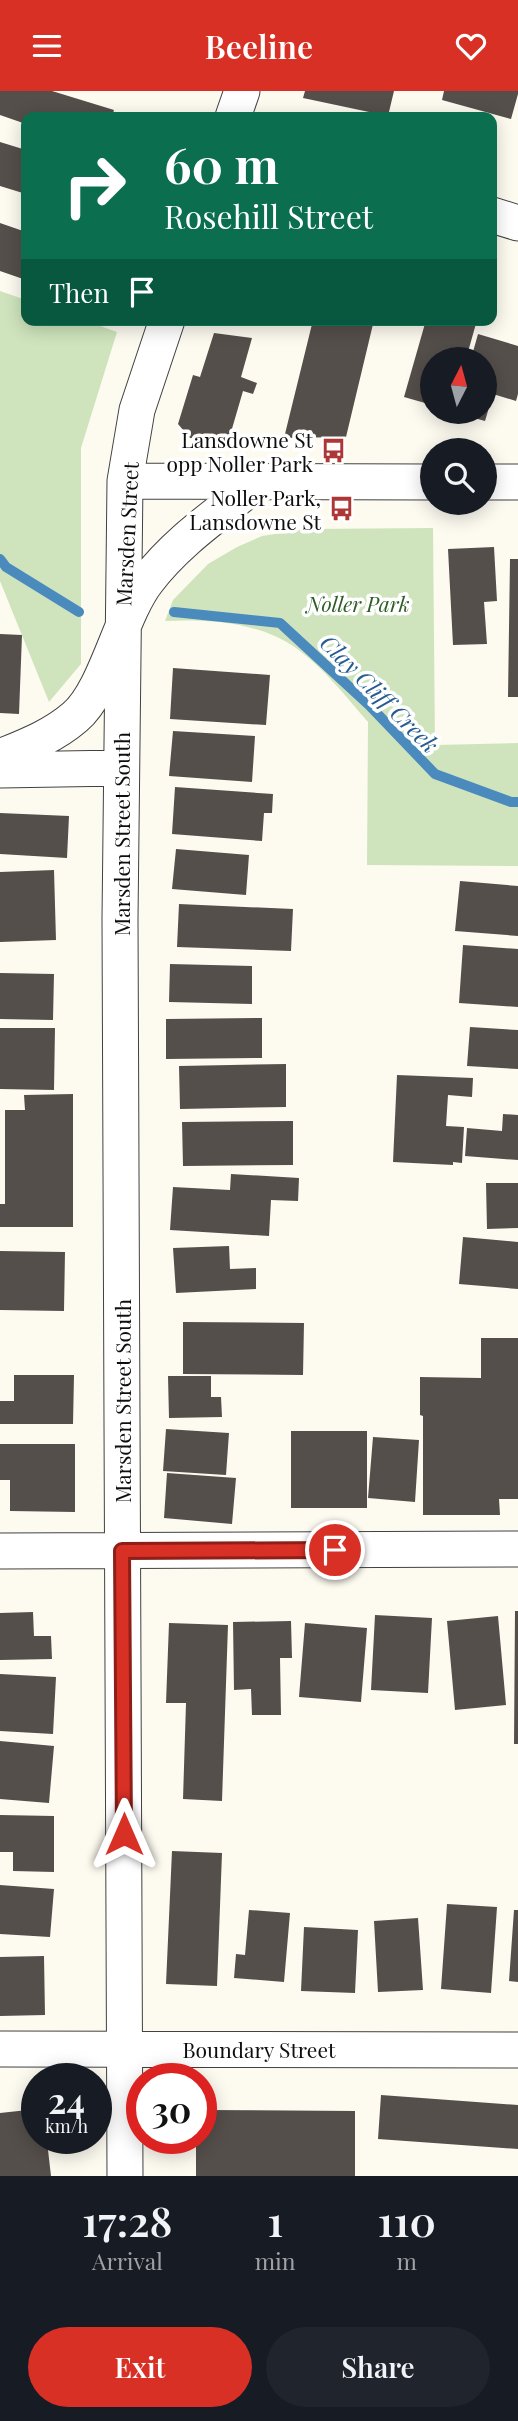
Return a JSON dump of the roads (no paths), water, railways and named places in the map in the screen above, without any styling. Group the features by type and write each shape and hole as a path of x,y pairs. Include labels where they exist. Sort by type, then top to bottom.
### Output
{"street":[{"path":"235,112 242,91"},
{"path":"497,217 518,223"},
{"name":"Marsden Street","path":"122,626 125,481 137,410 165,326"},
{"path":"125,481 420,482"},
{"path":"0,757 40,742 77,716 97,687 122,626 146,582 203,525 259,481"},
{"path":"497,482 518,482"},
{"name":"Marsden Street South","path":"122,626 120,947 125,2176"},
{"path":"0,770 121,768"},
{"path":"0,1551 518,1549"},
{"name":"Boundary Street","path":"0,2049 518,2050"}],"waterway":[{"name":"Clay Cliff Creek","path":"0,559 6,567 79,612"},
{"name":"Clay Cliff Creek","path":"174,612 280,623 369,705 435,774 511,802 518,802"}],"place":[{"name":"Lansdowne St opp Noller Park","path":"333,451"},
{"name":"Noller Park, Lansdowne St","path":"341,509"}],"park label":[{"name":"Noller Park","path":"358,603"}]}
